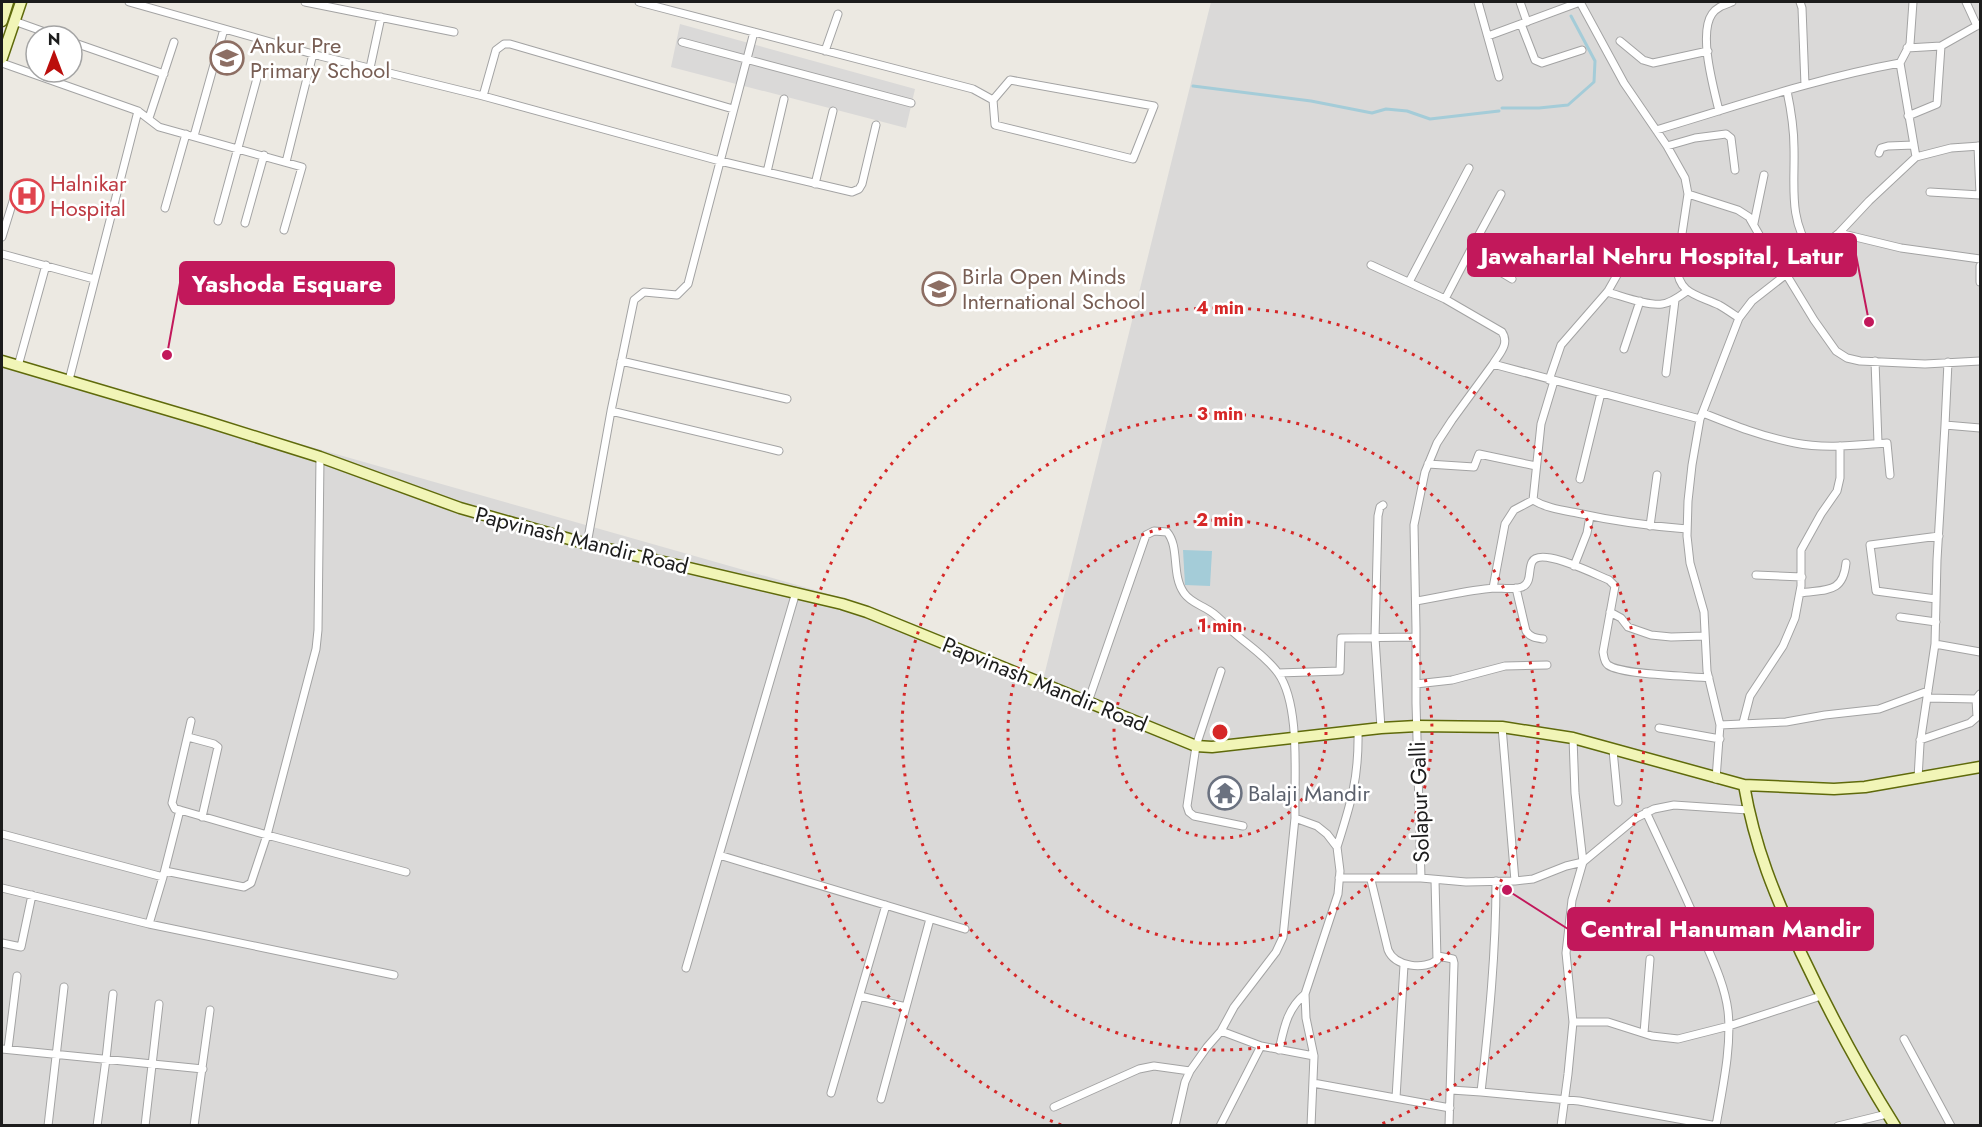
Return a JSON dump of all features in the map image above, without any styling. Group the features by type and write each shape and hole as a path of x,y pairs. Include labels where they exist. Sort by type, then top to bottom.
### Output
{"street":[{"path":"2,58 21,2"},
{"path":"129,2 313,54 483,96 720,161 852,192 859,189 862,184 876,125"},
{"path":"305,2 454,32"},
{"path":"639,2 973,89 993,100"},
{"path":"1478,2 1499,77"},
{"path":"1520,2 1524,23 1538,62 1542,63 1582,50"},
{"path":"1488,36 1580,2 1624,82 1681,170 1688,194 1677,267 1681,284 1687,291 1721,306 1739,318"},
{"path":"1719,111 1708,51 1708,21 1719,7 1732,2"},
{"path":"1800,2 1805,85"},
{"path":"1913,2 1910,44 1900,63 1916,157"},
{"path":"1908,48 1941,46 1979,25 1966,2"},
{"path":"825,51 838,14"},
{"path":"370,68 381,17"},
{"path":"14,21 24,25"},
{"path":"165,208 224,29"},
{"path":"587,544 634,300 644,292 677,295 688,285 754,32"},
{"path":"1620,41 1643,60 1653,63 1708,51"},
{"path":"149,118 174,42"},
{"path":"682,42 911,103"},
{"path":"483,96 496,50 504,44 510,44 733,109"},
{"path":"84,46 164,74"},
{"path":"1908,116 1937,104 1941,46"},
{"path":"286,162 313,54"},
{"path":"2,63 138,111 159,127 302,167 284,230"},
{"path":"1656,130 1843,74 1900,63"},
{"path":"218,221 259,71"},
{"path":"1010,80 1154,106 1133,159 995,125 993,100 1010,80"},
{"path":"1786,91 1793,128 1793,187 1797,225 1800,236 1812,253"},
{"path":"767,172 784,99"},
{"path":"69,380 138,111"},
{"path":"815,184 833,111"},
{"path":"1667,146 1695,138 1726,134 1731,138 1735,170"},
{"path":"1879,153 1881,148 1888,146 1914,145"},
{"path":"1716,779 1720,725 1708,678 1704,612 1690,563 1687,529 1692,465 1702,416 1739,318 1752,301 1839,233 1916,157 1950,148 1979,146 1980,195 1930,192"},
{"path":"245,223 264,155"},
{"path":"1409,282 1469,168"},
{"path":"1754,223 1764,175"},
{"path":"2,237 18,185"},
{"path":"1445,299 1501,194"},
{"path":"1688,194 1738,210 1749,217 1773,259 1786,274 1814,320 1836,351 1847,358 1860,361 1925,364 1980,361"},
{"path":"1839,233 1901,248 1980,259"},
{"path":"1533,500 1541,424 1561,345 1607,292 1633,248"},
{"path":"1469,253 1512,279"},
{"path":"2,254 94,279"},
{"path":"18,366 46,265"},
{"name":"Solapur Galli","path":"1371,265 1445,299 1502,332 1505,337 1505,345 1493,364 1437,443 1425,472 1414,525 1421,878"},
{"path":"1980,266 1980,282"},
{"path":"1607,292 1640,301 1663,304 1675,300 1687,291"},
{"path":"1666,373 1675,300"},
{"path":"1624,349 1640,301"},
{"name":"Papvinash Mandir Road","path":"2,361 320,457 460,508 587,544 796,592 867,612 1196,746 1212,747 1381,728 1502,727 1574,738 1744,786 1834,789 1865,787 1980,767"},
{"path":"621,361 788,399"},
{"path":"1875,361 1878,443"},
{"path":"1918,778 1920,740 1935,644 1948,362"},
{"path":"1493,364 1601,393 1702,416 1796,443 1840,446 1887,443 1890,475"},
{"path":"1580,479 1601,393"},
{"path":"611,411 779,451"},
{"path":"1945,425 1980,428"},
{"path":"1743,723 1750,696 1783,646 1795,618 1800,594 1801,557 1804,542 1837,491 1840,477 1840,446"},
{"path":"1428,464 1474,467 1479,454 1536,466"},
{"path":"2,834 164,874 244,887 251,882 267,834 316,649 320,457"},
{"path":"1650,526 1657,475"},
{"path":"1533,500 1543,506 1590,516 1650,526 1687,529"},
{"path":"1493,588 1505,525 1514,510 1533,500"},
{"path":"1381,728 1375,638 1378,516 1380,507 1383,505"},
{"path":"1574,566 1587,533 1590,516"},
{"path":"1088,702 1146,535 1154,531 1167,532 1173,539 1178,581 1184,594 1220,619 1278,673 1289,698 1294,738 1295,818 1283,937 1276,952 1234,1007 1221,1031 1190,1071 1185,1082 1175,1125"},
{"path":"1936,599 1876,591 1870,545 1939,536"},
{"path":"1416,601 1493,588 1524,586 1529,578 1531,564 1538,557 1559,560 1609,580 1615,586 1603,652 1605,662 1610,666 1639,673 1708,678"},
{"path":"1800,594 1841,584 1845,576 1846,563"},
{"path":"1756,574 1802,577"},
{"path":"1516,588 1526,631 1529,635 1543,639"},
{"path":"686,968 796,592"},
{"path":"1610,612 1621,618 1628,627 1651,635 1705,636"},
{"path":"1900,617 1936,622"},
{"path":"1278,673 1340,671 1341,638 1416,637"},
{"path":"1935,644 1980,652"},
{"path":"1416,684 1452,680 1505,666 1547,665"},
{"path":"1221,671 1196,746 1187,801 1189,812 1194,816 1244,826"},
{"path":"1720,725 1786,722 1880,709 1928,695 1978,696 1977,717 1970,723 1920,740"},
{"path":"191,721 172,803 175,809 406,872"},
{"path":"1502,727 1515,881"},
{"path":"1659,728 1720,739"},
{"path":"1311,1125 1314,1056 1306,1018 1305,994 1338,894 1340,871 1337,847 1356,784 1358,731"},
{"path":"188,738 218,747 202,817"},
{"path":"1561,1125 1573,1022 1566,953 1572,900 1583,862 1575,793 1574,738"},
{"path":"1613,750 1618,802"},
{"path":"1744,786 1758,849 1772,889 1821,996 1895,1125"},
{"path":"1339,878 1371,880 1421,878 1466,882 1533,879 1583,862 1646,812 1674,805 1748,810"},
{"path":"149,924 180,810"},
{"path":"1450,1090 1563,1099 1716,1125 1729,1026 1726,998 1722,982 1690,906 1646,812"},
{"path":"1295,818 1317,826 1337,847"},
{"path":"719,855 965,930"},
{"path":"1371,880 1388,950 1393,959 1404,965 1432,963 1438,956 1435,880"},
{"path":"1481,1092 1496,938 1496,882"},
{"path":"2,888 149,924 394,975"},
{"path":"2,943 21,947 32,896"},
{"path":"831,1094 886,905"},
{"path":"882,1099 930,919"},
{"path":"1438,956 1450,957 1454,963 1449,1125"},
{"path":"1644,1033 1650,959"},
{"path":"1396,1098 1404,965"},
{"path":"17,976 5,1049 203,1069"},
{"path":"48,1125 64,987"},
{"path":"97,1125 113,994"},
{"path":"1279,1050 1292,1007 1305,994"},
{"path":"860,996 906,1007"},
{"path":"1573,1022 1608,1022 1668,1039 1678,1039 1729,1026 1821,996"},
{"path":"145,1125 159,1004"},
{"path":"194,1125 210,1010"},
{"path":"1221,1031 1260,1046 1314,1056"},
{"path":"1904,1039 1951,1125"},
{"path":"1221,1125 1260,1046"},
{"path":"1054,1107 1139,1069 1161,1067 1190,1071"},
{"path":"1313,1083 1450,1108"},
{"path":"1838,1125 1887,1114"}],"shaded area":[{"path":"1211,2 1980,2 1980,1125 2,1125 2,359 839,597 1043,680"},
{"path":"680,24 915,89 906,128 671,67"}],"water":[{"path":"1183,550 1212,551 1210,586 1185,585"}],"waterway":[{"path":"1502,108 1568,105 1594,82 1595,61 1571,16"},
{"path":"1193,86 1311,101 1372,113 1386,109 1407,111 1430,119 1499,111"}],"place":[{"name":"Ankur Pre Primary School","path":"227,58"},
{"name":"Halnikar Hospital","path":"27,196"},
{"name":"Birla Open Minds International School","path":"939,289"},
{"name":"Jawaharlal Nehru Hospital, Latur","path":"1869,322"},
{"name":"Yashoda Esquare","path":"167,355"},
{"name":"Balaji Mandir","path":"1225,793"},
{"name":"Central Hanuman Mandir","path":"1507,890"}]}
